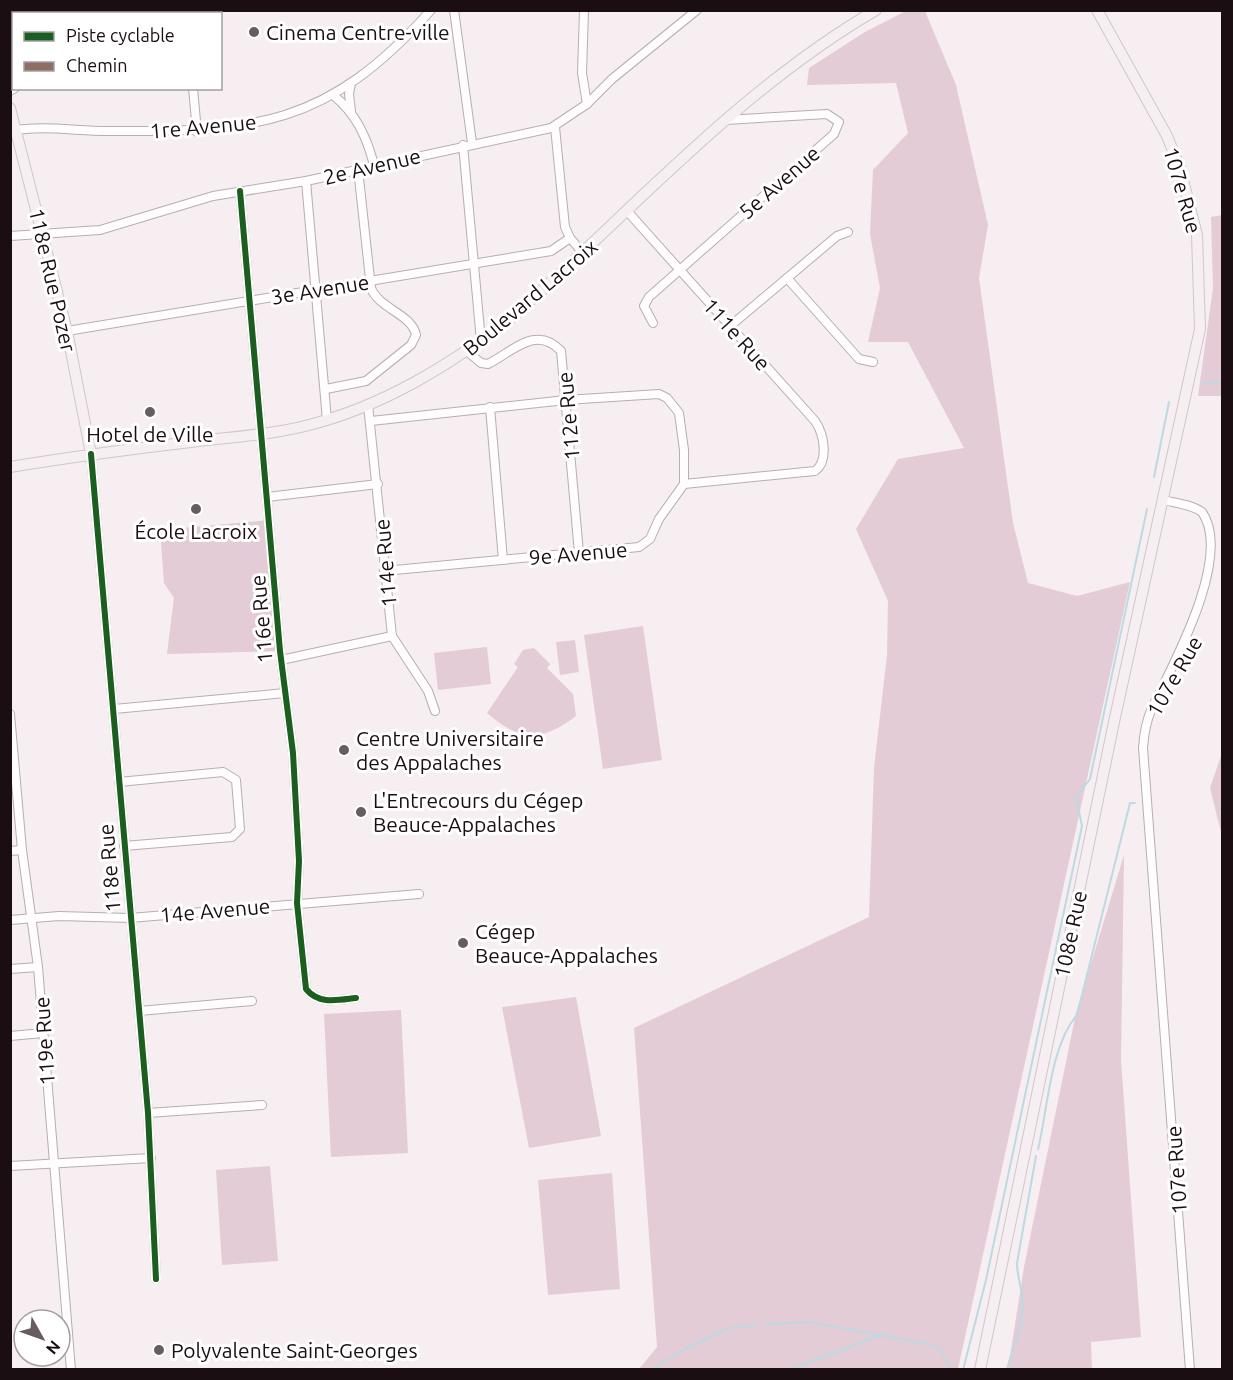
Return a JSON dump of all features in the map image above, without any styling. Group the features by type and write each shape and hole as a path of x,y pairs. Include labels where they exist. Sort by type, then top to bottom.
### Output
{"main road":[{"name":"Boulevard Lacroix","path":"10,467 91,454 293,429 368,405 422,379 468,352 509,320 726,120 796,61 876,10"},
{"name":"107e Rue","path":"1097,10 1172,146 1192,210 1197,235 1200,329 1163,500"},
{"name":"118e Rue Pozer","path":"10,108 67,331 91,454"},
{"name":"108e Rue","path":"980,1370 1114,722 1163,500"}],"street":[{"name":"1re Avenue","path":"14,130 197,132 236,128 286,117 333,95 381,61 431,10"},
{"path":"454,10 467,144 473,263 481,342"},
{"path":"584,10 582,73 587,104"},
{"name":"2e Avenue","path":"10,236 100,230 191,201 306,181 467,144 555,127 587,104 612,79 697,10"},
{"path":"351,83 349,106 368,144 374,165"},
{"path":"193,90 197,132"},
{"path":"333,95 353,117"},
{"name":"5e Avenue","path":"652,323 644,306 646,301 834,134 839,122 827,114 726,120"},
{"path":"555,127 565,227 570,238 583,253"},
{"path":"326,389 366,381 414,340 416,332 412,325 380,302 373,294 369,282 358,169"},
{"path":"306,181 327,420"},
{"name":"116e Rue","path":"240,192 281,660 294,763 299,861 297,903 306,989 312,996 321,1000 356,998"},
{"name":"111e Rue","path":"628,212 815,421 822,436 821,466 815,471 684,484"},
{"path":"729,327 837,236 848,232"},
{"name":"3e Avenue","path":"67,331 551,251 570,238"},
{"path":"787,278 859,359 873,363"},
{"name":"112e Rue","path":"468,352 481,363 488,364 525,341 536,338 554,345 563,358 579,553"},
{"path":"371,421 490,407 659,394 674,404 681,423 686,468 684,484"},
{"name":"114e Rue","path":"368,405 392,636 428,691 435,711"},
{"path":"490,407 503,560"},
{"name":"118e Rue","path":"91,454 148,1113 156,1279"},
{"path":"267,497 378,484"},
{"name":"9e Avenue","path":"384,571 629,549 650,539 667,506 684,484"},
{"path":"1163,500 1202,512 1213,522 1221,538"},
{"path":"281,660 392,636"},
{"name":"107e Rue","path":"1190,1370 1143,748 1145,727 1152,709 1197,637"},
{"path":"114,709 285,693"},
{"name":"119e Rue","path":"10,714 22,850 38,967 71,1370"},
{"path":"119,782 223,772 236,780 239,800 240,829 232,837 124,846"},
{"path":"10,851 22,850"},
{"name":"14e Avenue","path":"10,920 130,918 419,894"},
{"path":"10,969 38,967"},
{"path":"139,1011 252,1001"},
{"path":"10,1036 44,1033"},
{"path":"148,1113 262,1105"},
{"path":"10,1166 151,1158"}],"shaded area":[{"path":"906,11 925,11 956,85 988,225 979,278 1013,523 1028,583 1077,596 1130,582 958,1369 639,1369 657,1347 634,1028 869,917 874,768 887,655 888,601 856,529 898,459 964,448 908,342 868,342 880,288 870,234 873,170 908,133 896,83 807,85 809,68 865,32"},
{"path":"1222,215 1222,396 1198,396 1213,288 1211,217"},
{"path":"269,520 280,651 167,654 174,598 164,583 160,530"},
{"path":"643,626 662,760 603,769 584,635"},
{"path":"575,640 579,672 560,675 556,642"},
{"path":"487,647 491,684 438,690 434,653"},
{"path":"534,648 550,664 547,668 573,694 576,716 552,731 531,735 510,729 487,713 518,667 514,664 523,650"},
{"path":"1222,753 1222,836 1210,788"},
{"path":"1124,855 1121,1060 1141,1337 1091,1342 1092,1369 1008,1369 1024,1267 1076,1013"},
{"path":"576,997 601,1136 529,1148 502,1007"},
{"path":"401,1010 408,1153 331,1157 324,1014"},
{"path":"270,1166 278,1261 222,1265 216,1170"},
{"path":"612,1173 620,1289 548,1295 538,1180"}],"water":[{"path":"11,10 140,10 138,12 12,12 11,67"}],"waterway":[{"path":"1202,382 1222,383"},
{"path":"1154,477 1169,402"},
{"path":"963,1370 986,1280 1082,826 1076,797 1090,779 1147,509"},
{"path":"1038,1149 1055,1060 1068,1028 1077,1015 1130,803 1135,803"},
{"path":"1007,1370 1023,1313 1017,1263 1036,1156"},
{"path":"766,1324 809,1322 933,1345 940,1349 951,1370"},
{"path":"651,1370 685,1349 729,1328 756,1325"},
{"path":"786,1370 882,1334"}],"marked path":[{"path":"168,12 172,10"}],"cycle path":[{"path":"240,191 280,651 293,753 299,861 297,903 306,989 323,999 356,998"},
{"path":"91,454 148,1113 156,1279"}],"place":[{"name":"Cinema Centre-ville","path":"254,32"},
{"name":"Hotel de Ville","path":"150,412"},
{"name":"École Lacroix","path":"196,509"},
{"name":"Centre Universitaire des Appalaches","path":"344,750"},
{"name":"L'Entrecours du Cégep Beauce-Appalaches","path":"361,812"},
{"name":"Cégep Beauce-Appalaches","path":"463,943"},
{"name":"Polyvalente Saint-Georges","path":"159,1350"}]}
